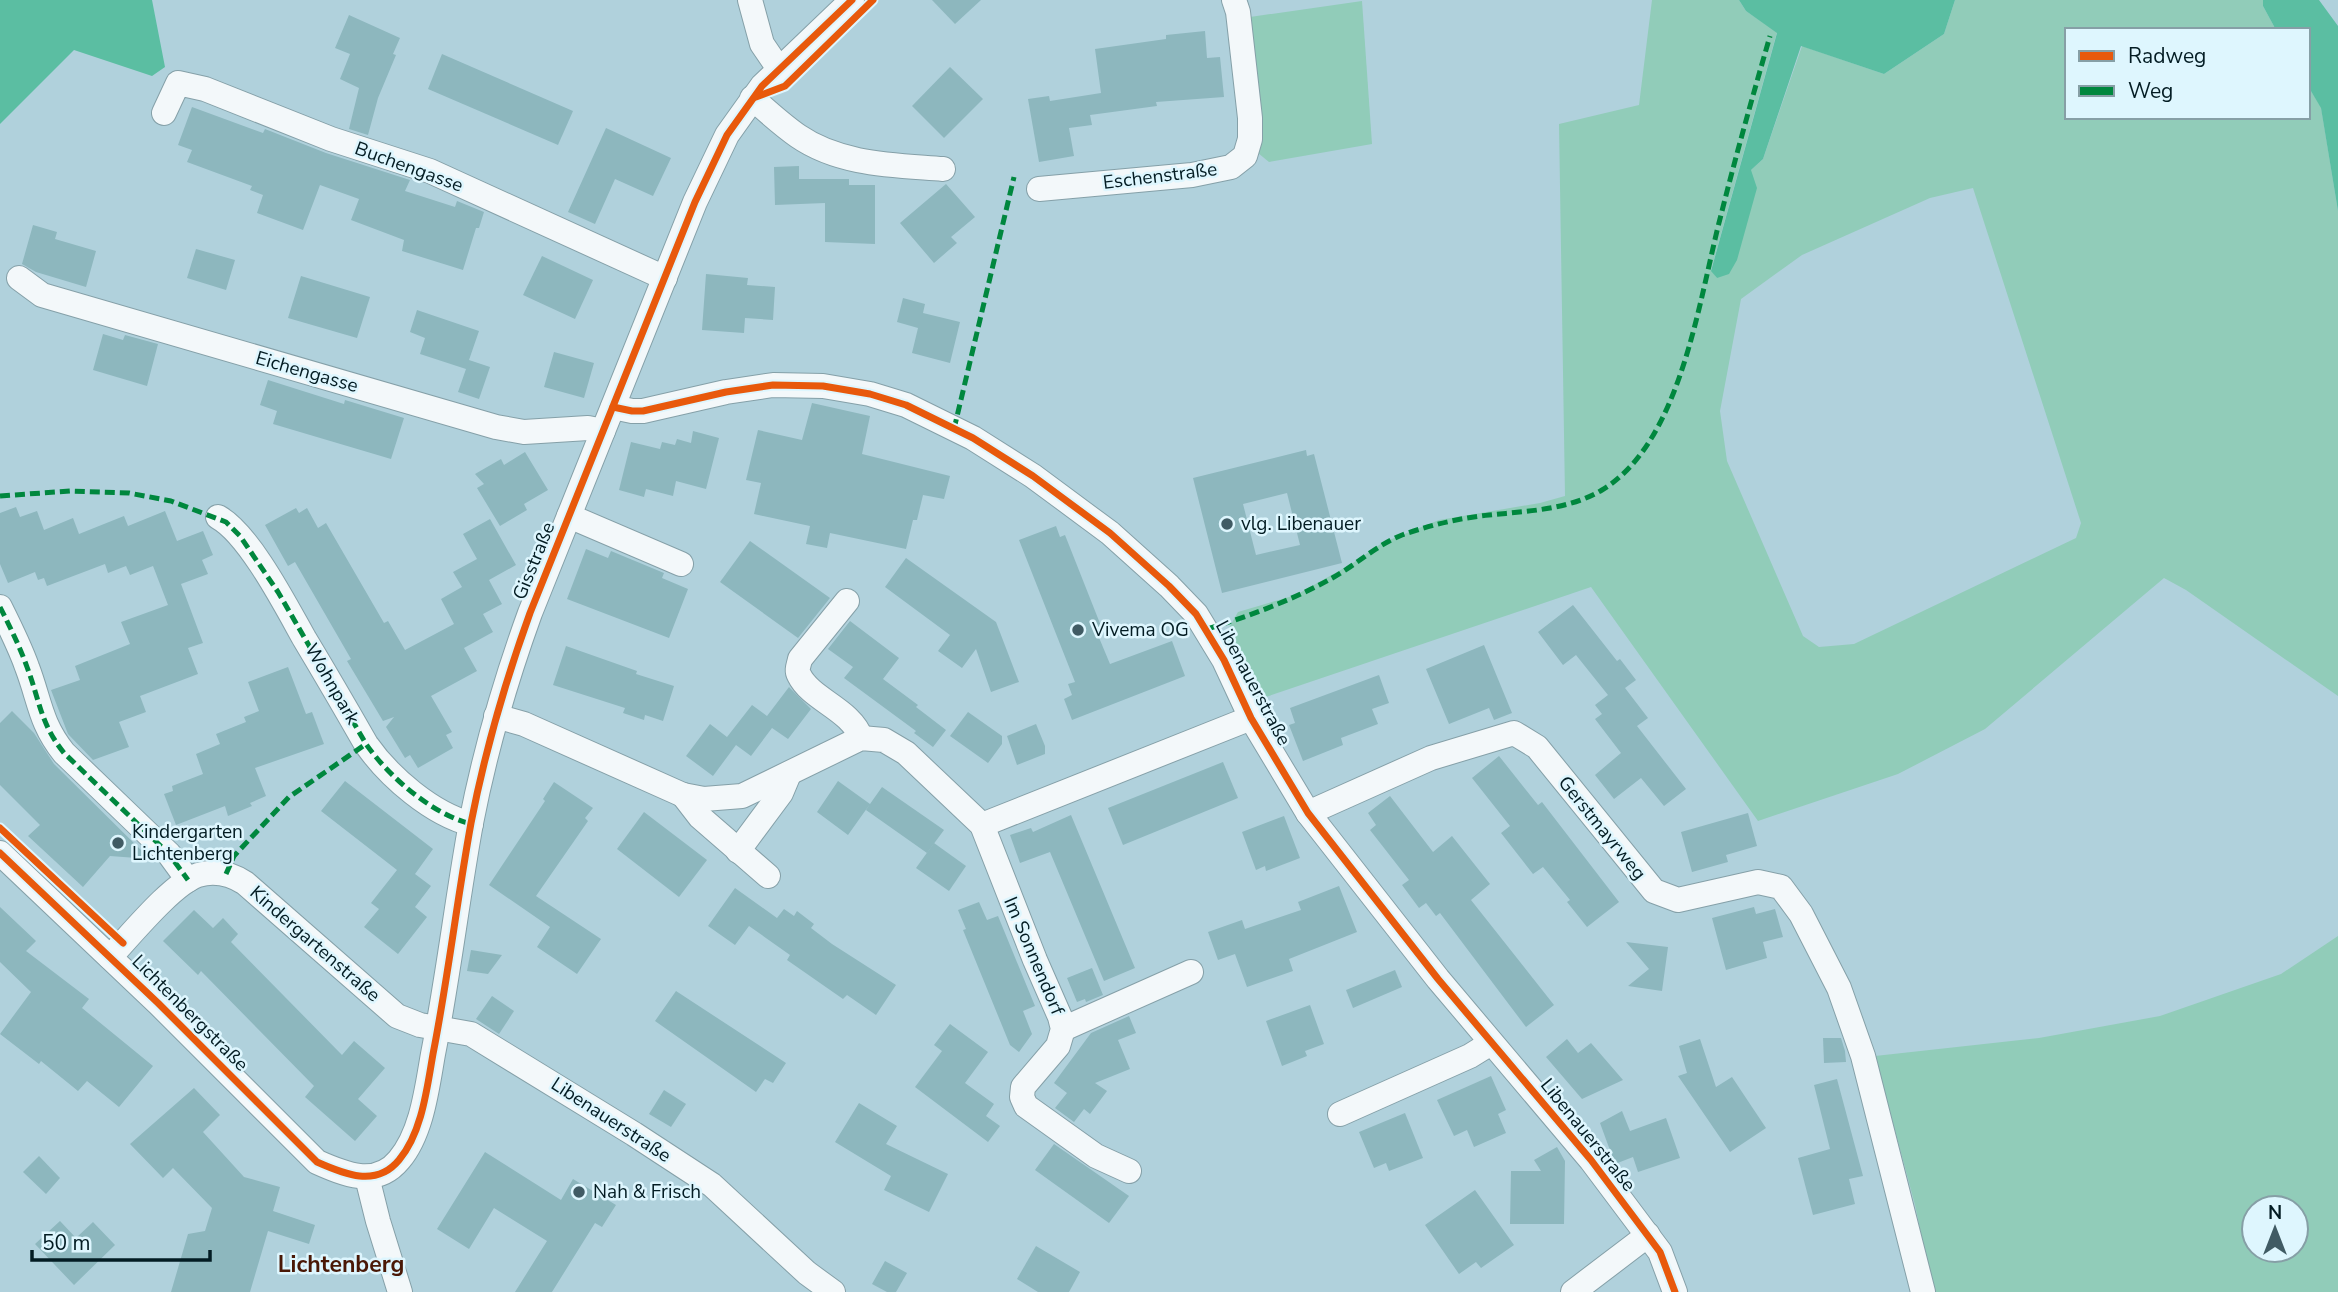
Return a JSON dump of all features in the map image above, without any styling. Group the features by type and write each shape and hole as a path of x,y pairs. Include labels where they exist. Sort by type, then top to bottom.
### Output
{"street":[{"path":"750,0 762,44 779,69"},
{"name":"Gisstraße","path":"367,1177 386,1171 398,1162 409,1146 425,1096 471,824 496,716 530,613 708,171 727,135 752,98 852,0"},
{"name":"Eschenstraße","path":"1039,189 1192,175 1231,167 1245,156 1250,139 1250,118 1238,12 1234,0"},
{"name":"Buchengasse","path":"164,113 178,83 205,89 331,139 430,171 665,278"},
{"path":"752,98 798,136 831,153 870,163 943,169"},
{"name":"Eichengasse","path":"19,278 42,295 496,427 524,432 588,428 603,431"},
{"name":"Libenauerstraße","path":"613,407 643,411 748,388 801,384 854,390 906,405 973,438 1088,515 1169,586 1196,614 1207,629 1251,718 1308,813 1491,1043 1575,1141 1648,1235 1660,1252 1675,1292"},
{"path":"569,516 681,564"},
{"name":"Wohnpark","path":"218,517 240,536 278,592 366,744 380,763 445,815 471,824"},
{"path":"496,716 524,724 683,795 704,799 742,796 861,738 858,729 807,685 797,669 800,659 847,601"},
{"path":"0,607 28,670 51,737 64,753 169,854 188,880 110,957"},
{"name":"Libenauerstraße","path":"982,825 1251,718"},
{"name":"Gerstmayrweg","path":"1308,813 1431,758 1514,733 1537,747 1654,891 1678,900 1758,882 1782,887 1801,914 1843,999 1863,1056 1923,1292"},
{"name":"Im Sonnendorf","path":"861,738 884,740 906,753 982,825 1063,1030 1058,1046 1023,1087 1022,1097 1026,1106 1096,1156 1129,1171"},
{"path":"738,850 781,793 789,774"},
{"path":"683,795 700,817 768,876"},
{"name":"Lichtenbergstraße","path":"0,853 317,1161 344,1175 367,1177"},
{"name":"Kindergartenstraße","path":"188,880 207,873 235,877 397,1016 438,1027"},
{"path":"1063,1030 1191,972"},
{"name":"Libenauerstraße","path":"438,1027 471,1034 489,1043 712,1185 807,1273 833,1292"},
{"path":"1340,1114 1470,1056 1491,1043"},
{"path":"367,1177 400,1292"},
{"path":"1573,1292 1648,1235"}],"green space":[{"path":"0,0 152,0 165,67 152,76 74,50 0,124"},
{"path":"1652,0 1739,0 1746,11 1777,32 1711,270 1717,278 1751,170 1763,159 1802,46 1884,74 1944,34 1955,0 2263,0 2263,6 2275,28 2065,28 2065,119 2310,119 2310,89 2321,107 2338,211 2338,696 2186,590 2164,578 1985,729 1898,774 1758,821 1591,587 1254,701 1226,633 1238,612 1296,595 1353,563 1382,543 1439,520 1540,503 1565,496 1559,124 1639,105","holes":["1973,188 2081,523 2076,538 1854,644 1819,647 1803,636 1727,461 1720,411 1741,299 1802,255 1930,198"]},
{"path":"1739,0 1955,0 1944,34 1884,74 1801,46 1763,159 1751,170 1757,188 1737,260 1729,274 1717,278 1711,271 1777,33 1746,11"},
{"path":"2263,0 2319,0 2338,26 2338,211 2321,108 2310,89 2310,28 2275,28 2263,6"},
{"path":"1362,1 1372,144 1269,162 1258,153 1250,17"},
{"path":"2338,936 2338,1292 1933,1292 1915,1205 1875,1056 2039,1038 2160,1016 2281,974"}],"building":[{"path":"932,0 981,0 955,24"},
{"path":"349,15 400,38 368,135 349,129 359,88 340,79 350,54 335,48"},
{"path":"1205,31 1207,58 1220,57 1224,97 1156,102 1157,106 1090,115 1092,125 1069,128 1074,156 1039,162 1028,99 1049,96 1050,101 1101,93 1095,49 1166,39 1166,35"},
{"path":"442,54 573,111 558,145 428,89"},
{"path":"950,67 983,99 944,138 912,106"},
{"path":"192,107 263,133 265,129 326,153 410,180 405,191 455,207 457,201 484,212 463,270 402,251 404,240 351,220 359,199 320,185 303,230 257,213 263,195 250,190 252,186 187,162 192,150 178,145"},
{"path":"606,128 671,158 653,196 615,179 595,224 568,212"},
{"path":"799,166 799,179 849,179 849,185 875,185 875,244 825,242 825,203 775,205 774,167"},
{"path":"946,184 975,217 951,237 957,243 934,263 900,223"},
{"path":"33,225 57,232 55,239 96,251 86,287 36,272 22,264"},
{"path":"196,249 235,260 226,290 187,278"},
{"path":"542,256 593,280 575,319 523,295"},
{"path":"706,274 748,278 747,285 775,287 773,320 745,318 744,333 702,330"},
{"path":"301,276 370,297 357,338 288,318"},
{"path":"903,298 925,304 923,313 960,322 950,363 912,353 918,328 897,322"},
{"path":"417,310 479,331 469,360 490,367 479,399 458,392 466,369 420,354 425,338 410,332"},
{"path":"103,334 123,340 125,335 158,344 147,386 93,370"},
{"path":"554,352 594,363 584,398 544,387"},
{"path":"268,380 344,404 345,400 404,418 391,459 273,424 277,411 260,405"},
{"path":"812,403 870,416 862,454 950,476 944,499 923,495 906,549 830,533 827,548 806,544 810,526 754,514 761,483 746,480 758,430 802,440"},
{"path":"693,431 719,438 706,489 676,481 673,496 646,489 644,497 619,490 631,442 660,449 662,442 675,445 677,439 691,443"},
{"name":"vlg. Libenauer","path":"1306,450 1307,456 1314,454 1342,563 1222,593 1193,478","holes":["1287,493 1300,545 1256,555 1243,504"]},
{"path":"525,452 548,490 524,504 527,510 500,526 477,488 484,484 475,474 501,459 504,465"},
{"path":"16,507 20,517 37,511 44,530 73,518 79,534 124,516 128,526 165,511 177,541 203,531 213,555 202,560 208,574 181,584 203,643 188,648 198,674 140,696 146,712 119,722 129,747 93,760 68,734 51,690 80,680 75,666 130,644 121,622 168,605 153,566 130,575 126,566 108,573 105,564 47,586 44,578 38,580 35,572 8,583 0,564 0,513"},
{"path":"296,508 299,513 307,508 318,528 326,523 384,623 388,621 405,650 454,624 441,599 462,587 453,572 477,559 463,534 490,519 516,565 489,580 502,604 483,614 493,632 464,648 477,671 431,696 452,732 446,735 453,748 418,768 410,755 405,758 386,727 394,717 383,721 347,661 351,659 295,562 288,566 265,525"},
{"path":"1056,526 1060,537 1065,535 1101,626 1095,628 1110,664 1172,641 1185,676 1072,720 1064,699 1072,695 1068,684 1075,682 1019,540"},
{"path":"750,541 830,598 798,638 720,582"},
{"path":"586,549 608,558 611,551 664,573 662,578 688,589 669,638 567,599"},
{"path":"906,558 996,622 1019,682 991,692 976,649 962,668 938,651 950,635 885,587"},
{"path":"1573,605 1617,661 1620,659 1636,680 1625,688 1648,718 1637,726 1686,789 1664,806 1641,778 1614,799 1595,775 1621,753 1595,719 1602,714 1595,705 1608,695 1576,655 1563,665 1538,632"},
{"path":"850,621 899,658 883,679 946,730 933,747 914,733 916,731 844,678 853,667 828,649"},
{"path":"1484,645 1512,713 1494,720 1489,708 1449,724 1426,669"},
{"path":"566,646 674,686 663,721 645,715 644,720 623,713 625,708 553,685"},
{"path":"288,667 306,714 312,712 324,744 255,768 266,796 250,803 252,806 228,816 225,806 176,825 164,794 173,791 172,786 203,774 196,754 220,744 216,734 246,722 244,717 259,711 248,682"},
{"path":"1379,675 1389,703 1372,709 1378,724 1341,738 1343,745 1303,761 1289,725 1295,723 1290,708"},
{"path":"789,687 811,709 788,739 772,728 751,756 736,745 713,776 686,756 710,724 727,737 752,705 767,716"},
{"path":"12,711 34,733 54,764 150,859 110,856 83,887 28,836 40,825 0,785 0,723"},
{"path":"968,712 1002,736 1002,744 988,763 950,736"},
{"path":"1036,724 1045,746 1045,754 1017,765 1007,736"},
{"path":"1499,756 1538,805 1542,802 1619,902 1587,927 1567,902 1570,900 1543,867 1533,874 1501,833 1510,826 1472,778"},
{"path":"1223,762 1238,798 1123,845 1108,808"},
{"path":"345,781 433,849 415,874 431,886 415,907 427,917 398,954 364,927 379,909 371,903 397,870 321,811"},
{"path":"838,781 870,804 848,835 817,812"},
{"path":"554,782 593,808 585,818 588,821 536,896 601,939 577,974 537,947 550,927 489,885 545,801 543,799"},
{"path":"882,787 944,830 927,853 866,810"},
{"path":"1390,796 1433,852 1452,836 1490,884 1471,900 1554,1005 1526,1027 1440,913 1436,916 1426,903 1419,908 1402,885 1409,880 1370,830 1376,825 1368,813"},
{"path":"644,812 707,860 679,897 617,849"},
{"path":"1748,813 1757,846 1726,855 1728,862 1692,872 1681,832"},
{"path":"1071,815 1135,968 1104,981 1050,852 1020,863 1010,835 1031,828 1033,832"},
{"path":"1284,816 1300,858 1266,871 1265,866 1256,870 1242,832"},
{"path":"934,843 966,866 949,891 916,868"},
{"path":"1339,886 1357,932 1289,959 1293,971 1247,987 1235,954 1218,960 1208,932 1242,920 1245,929 1301,910 1298,902"},
{"path":"735,888 777,918 784,909 794,916 797,911 814,924 811,928 832,944 896,985 876,1015 847,995 843,999 787,960 790,955 749,926 735,945 708,926"},
{"path":"979,902 987,920 998,916 1035,1006 1023,1011 1032,1034 1019,1052 1010,1045 963,930 966,929 958,910"},
{"path":"0,907 36,941 26,951 89,999 82,1008 153,1066 119,1107 87,1081 78,1091 41,1061 39,1064 0,1034 31,992 0,962"},
{"path":"1754,907 1756,914 1775,909 1783,937 1763,942 1767,958 1726,970 1712,918"},
{"path":"194,910 213,928 223,918 238,934 231,942 342,1055 354,1041 385,1068 358,1099 377,1116 355,1141 305,1097 314,1086 201,971 198,975 163,941"},
{"path":"1626,942 1668,947 1662,991 1628,986 1649,969"},
{"path":"471,950 502,955 488,974 467,971"},
{"path":"1092,968 1103,995 1086,1002 1085,999 1077,1002 1067,978"},
{"path":"1395,970 1402,987 1353,1008 1346,990"},
{"path":"676,991 786,1063 773,1083 765,1079 756,1092 655,1021"},
{"path":"492,996 514,1011 499,1034 476,1019"},
{"path":"1310,1005 1324,1044 1305,1051 1307,1056 1282,1066 1266,1021"},
{"path":"1129,1016 1136,1033 1118,1040 1130,1069 1095,1083 1107,1091 1090,1114 1084,1109 1074,1122 1055,1108 1067,1093 1054,1083 1091,1033"},
{"path":"950,1024 988,1052 965,1083 994,1104 986,1116 1000,1126 988,1142 915,1087 942,1051 934,1045"},
{"path":"1823,1038 1841,1038 1846,1062 1824,1063"},
{"path":"1567,1039 1578,1053 1591,1043 1623,1080 1582,1099 1546,1057"},
{"path":"1700,1039 1716,1087 1732,1077 1766,1128 1730,1152 1678,1076 1687,1073 1679,1046"},
{"path":"1491,1076 1506,1110 1498,1114 1506,1133 1474,1147 1467,1130 1454,1136 1437,1100"},
{"path":"1837,1079 1863,1176 1849,1179 1855,1204 1813,1215 1798,1158 1830,1149 1814,1085"},
{"path":"194,1088 220,1115 203,1132 244,1177 280,1187 273,1211 315,1225 309,1244 268,1231 250,1292 171,1292 188,1234 205,1231 212,1208 173,1168 163,1178 130,1144"},
{"path":"664,1090 686,1104 671,1127 649,1114"},
{"path":"859,1103 897,1126 886,1144 948,1174 929,1212 884,1190 891,1176 835,1142"},
{"path":"1622,1111 1630,1131 1666,1118 1680,1158 1638,1172 1633,1157 1615,1164 1600,1123"},
{"path":"1405,1113 1423,1158 1389,1171 1386,1163 1374,1168 1359,1132"},
{"path":"1054,1144 1129,1196 1109,1223 1035,1170"},
{"path":"1557,1147 1565,1161 1564,1224 1510,1224 1511,1171 1541,1171 1534,1160"},
{"path":"485,1152 561,1200 573,1179 616,1205 602,1227 595,1223 552,1292 515,1292 547,1241 494,1208 469,1249 437,1229"},
{"path":"39,1156 60,1178 46,1194 23,1172"},
{"path":"1475,1190 1514,1245 1481,1268 1476,1262 1459,1274 1425,1225"},
{"path":"60,1221 76,1238 93,1222 115,1245 74,1285 35,1244"},
{"path":"1036,1246 1080,1272 1069,1292 1038,1292 1017,1279"},
{"path":"885,1261 907,1273 896,1292 887,1292 872,1284"}],"marked path":[{"path":"1207,629 1304,593 1402,535 1478,516 1562,506 1602,490 1629,468 1651,438 1669,404 1683,366 1770,36"},
{"path":"954,429 1014,177"},
{"path":"0,496 70,491 129,493 171,501 226,522 240,536 278,592 376,757 412,793 441,812 471,824"},
{"path":"0,607 21,652 45,722 56,742 64,753 169,854 188,880"},
{"path":"226,874 234,856 289,797 366,744"}],"cycle path":[{"path":"0,853 158,1003 317,1162 349,1174 370,1176 390,1169 399,1160 413,1137 422,1110 477,796 496,717 530,613 695,202 727,135 762,86 852,0"},
{"path":"756,97 785,86 873,0"},
{"path":"613,407 643,411 726,392 773,385 823,386 870,394 906,405 973,438 1033,476 1110,533 1196,614 1224,660 1251,718 1308,813 1438,979 1591,1160 1660,1252 1675,1292"},
{"path":"0,828 123,943"}],"place":[{"name":"vlg. Libenauer","path":"1227,524"},
{"name":"Vivema OG","path":"1078,630"},
{"name":"Kindergarten Lichtenberg","path":"118,843"},
{"name":"Nah & Frisch","path":"579,1192"}],"district":[{"name":"Lichtenberg","path":"341,1264"}]}
